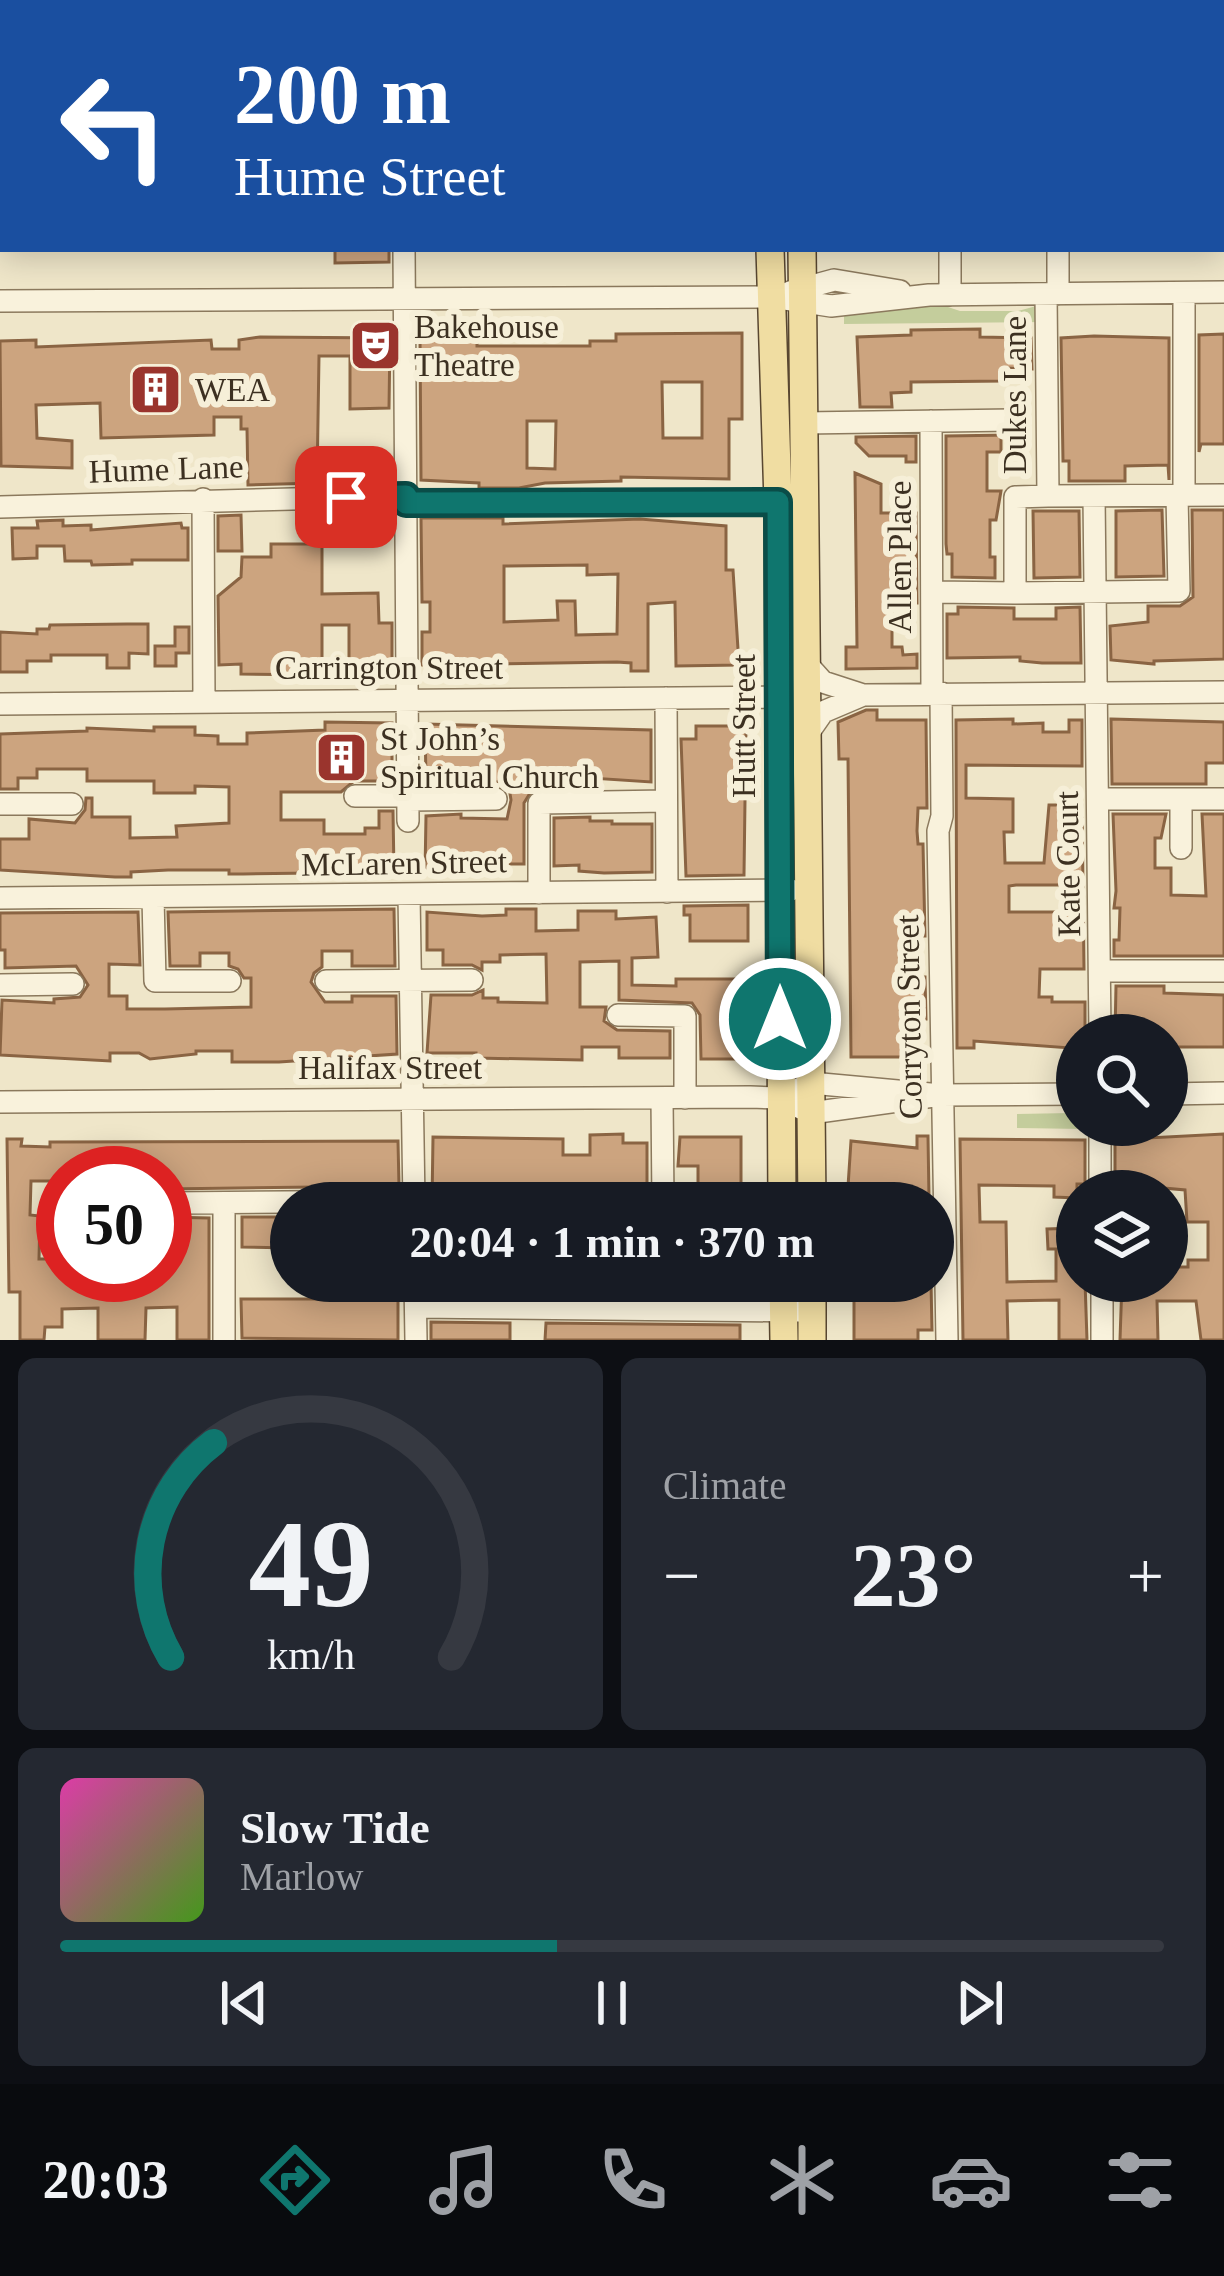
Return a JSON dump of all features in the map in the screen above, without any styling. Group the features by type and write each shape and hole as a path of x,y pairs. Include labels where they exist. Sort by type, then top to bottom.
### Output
{"main road":[{"name":"Hutt Street","path":"770,252 806,663 812,1182"},
{"name":"Hutt Street","path":"782,1182 778,697 791,503 804,423 802,252"},
{"path":"783,1302 784,1340"},
{"path":"812,1302 812,1340"}],"street":[{"path":"404,252 408,806"},
{"path":"940,295 949,252"},
{"name":"Dukes Lane","path":"1048,496 1052,294 1058,252"},
{"path":"0,302 772,297 802,295 834,280 940,295 1224,292"},
{"path":"933,592 1179,591 1184,293"},
{"path":"804,423 1012,420"},
{"name":"Allen Place","path":"931,421 936,693"},
{"name":"Dukes Lane","path":"1015,593 1016,496 1224,495"},
{"name":"Kate Court","path":"1094,496 1100,1014"},
{"path":"203,499 204,702"},
{"name":"Hume Lane","path":"0,507 203,499 791,503"},
{"path":"806,663 823,682 863,695 1224,692"},
{"name":"Corryton Street","path":"936,693 946,1340"},
{"path":"807,735 824,712 863,695"},
{"name":"Carrington Street","path":"0,704 778,697"},
{"path":"666,698 667,892"},
{"path":"355,796 408,806 496,799"},
{"path":"1100,799 1224,799"},
{"path":"1180,848 1181,799"},
{"path":"539,893 538,802 666,801"},
{"path":"0,804 72,804"},
{"name":"McLaren Street","path":"0,898 809,890"},
{"path":"410,895 413,1182"},
{"path":"153,897 154,981 230,981"},
{"path":"1101,971 1224,970"},
{"path":"326,981 472,980"},
{"path":"0,985 73,984"},
{"path":"618,1016 685,1016 665,1182"},
{"path":"812,1083 941,1095 1056,1094"},
{"name":"Halifax Street","path":"0,1102 780,1098 812,1083"},
{"path":"1188,1094 1224,1093"},
{"path":"812,1113 941,1095"},
{"name":"Halifax Street","path":"780,1098 812,1113"},
{"path":"192,1203 270,1203"},
{"path":"224,1203 224,1340"},
{"path":"416,1302 416,1340"},
{"path":"663,1302 663,1309"},
{"path":"1102,1302 1102,1340"},
{"path":"416,1307 812,1311"}],"green space":[{"path":"942,305 960,311 1018,311 1040,305 1045,322 844,324 844,312"},
{"path":"1056,1113 1056,1129 1017,1128 1017,1114"}],"building":[{"path":"335,252 389,252 389,262 335,263"},
{"path":"980,329 980,337 1031,338 1032,369 1005,368 1004,381 911,382 911,392 891,393 892,407 860,407 857,337"},
{"path":"742,333 742,419 729,419 729,479 621,477 621,481 519,488 421,480 420,338 477,341 477,346 590,346 590,341 616,341 616,334","holes":["662,382 702,382 702,438 663,438","527,421 556,421 555,469 527,468"]},
{"path":"1224,334 1224,444 1201,444 1199,452 1199,335"},
{"path":"390,338 389,408 350,409 350,356 319,356 317,483 248,485 247,429 241,429 241,417 214,417 214,435 101,438 100,403 36,405 37,438 72,441 72,468 1,466 0,341 36,340 36,347 211,340 212,349 239,349 239,340"},
{"path":"1061,338 1169,338 1169,480 1168,465 1125,466 1125,481 1069,481 1069,461 1063,461"},
{"path":"1011,435 1001,437 1001,452 987,452 987,491 1001,491 996,520 990,520 995,578 952,577 952,554 947,554 946,544 946,436"},
{"path":"916,436 916,462 906,462 906,456 869,456 856,443 856,437"},
{"path":"855,473 881,484 881,513 916,513 917,603 892,603 892,647 902,647 903,655 917,654 917,668 846,669 846,647 857,647"},
{"path":"1162,510 1164,576 1116,577 1116,511"},
{"path":"1192,510 1224,510 1224,659 1154,664 1111,660 1110,626 1148,622 1148,606 1180,606 1193,597"},
{"path":"1033,511 1079,511 1080,577 1034,578"},
{"path":"241,515 242,551 218,551 218,516"},
{"path":"421,518 503,518 503,524 640,519 726,526 726,570 733,570 739,665 676,666 675,602 648,604 648,671 631,671 631,663 617,662 422,665 422,632 430,632 430,602 422,602","holes":["587,565 587,575 618,574 617,634 576,635 575,601 557,601 558,620 504,622 504,566"]},
{"path":"63,520 63,526 91,525 91,530 181,523 188,528 188,560 92,565 91,561 65,561 64,546 37,546 37,558 13,559 12,528 38,528 37,521"},
{"path":"271,544 322,544 322,594 378,593 379,623 392,623 392,667 349,665 349,625 322,625 322,675 241,674 241,664 219,665 218,596 241,577 242,557 271,557"},
{"path":"958,607 1014,608 1014,619 1056,619 1056,608 1080,607 1081,663 1020,661 1020,657 947,658 947,614 958,614"},
{"path":"148,624 148,654 129,653 129,668 107,668 107,655 51,655 51,661 27,661 27,672 0,672 0,632 37,634 37,629 50,625"},
{"path":"175,627 189,627 189,653 176,653 176,666 155,666 155,646 175,646"},
{"path":"877,710 877,720 926,720 927,808 918,808 917,831 918,844 923,844 925,936 909,936 909,977 925,977 926,1019 904,1019 904,1057 851,1057 848,759 839,759 838,722"},
{"path":"1013,719 1013,724 1043,723 1043,732 1069,732 1069,720 1082,720 1082,766 966,765 966,798 1013,799 1013,832 1004,832 1005,863 1044,863 1049,805 1082,805 1084,969 1040,969 1039,997 1085,1002 1085,1014 1056,1014 1056,1047 974,1041 974,1048 957,1048 956,720","holes":["1062,885 1061,912 1009,912 1009,886"]},
{"path":"1111,719 1224,722 1224,763 1206,763 1206,784 1112,784"},
{"path":"325,722 392,723 392,781 354,781 341,792 281,792 281,820 324,820 324,834 365,834 365,828 379,828 379,811 393,811 394,872 168,870 115,877 0,870 0,839 29,839 29,819 75,823 85,810 86,798 92,798 92,817 130,817 130,838 177,837 176,826 229,823 229,787 195,786 195,793 154,793 154,781 87,781 87,769 37,769 37,778 18,778 18,789 0,789 0,734 195,727 195,735 218,736 218,744 247,744 247,733 325,730"},
{"path":"425,724 651,730 651,782 576,777 576,787 532,790 524,803 524,864 499,864 499,872 425,873 426,816 507,819 511,800 508,781 445,785 445,781 426,781"},
{"path":"696,726 746,726 744,875 686,876 681,739 696,739"},
{"path":"1113,814 1166,814 1161,838 1155,838 1155,868 1171,868 1171,895 1206,896 1202,814 1224,814 1224,956 1114,956 1120,908 1114,908"},
{"path":"590,817 590,821 612,824 652,824 652,872 604,873 579,871 579,865 554,866 554,818"},
{"path":"748,905 748,941 690,941 690,915 684,915 684,906"},
{"path":"394,909 395,966 352,966 352,951 322,951 322,967 311,982 325,1002 352,1002 352,996 396,996 397,1054 279,1062 232,1062 232,1051 150,1059 139,1053 110,1053 110,1061 0,1055 2,1000 54,1003 54,999 80,997 88,985 76,966 5,968 0,913 138,912 140,965 109,964 109,996 127,996 127,1009 165,1009 251,1007 251,978 229,966 229,953 200,953 200,966 170,966 168,912"},
{"path":"506,909 536,909 536,931 578,930 578,911 616,911 616,919 656,917 658,957 632,958 632,985 676,986 676,979 752,979 747,1054 743,1059 701,1059 700,1015 692,1003 619,1000 619,961 580,962 580,1007 606,1007 604,1021 617,1030 670,1031 670,1058 619,1058 619,1047 582,1047 582,1060 427,1053 431,995 472,995 483,990 483,998 498,998 498,1002 547,1003 546,954 500,955 500,962 482,962 482,970 472,965 443,965 443,950 427,950 427,912 482,916 506,915"},
{"path":"1116,986 1164,986 1164,993 1224,995 1224,1047 1188,1047 1188,1014 1115,1014"},
{"path":"623,1134 623,1143 647,1143 647,1182 432,1182 433,1137 563,1139 563,1155 590,1155 590,1135"},
{"path":"1224,1134 1224,1340 1201,1340 1196,1301 1188,1301 1188,1260 1208,1260 1208,1222 1188,1222 1188,1170 1115,1170 1115,1146 1188,1146 1188,1136"},
{"path":"917,1136 928,1136 929,1182 848,1182 851,1141 917,1148"},
{"path":"680,1137 741,1137 741,1182 698,1182 698,1166 678,1166"},
{"path":"7,1139 22,1139 21,1146 36,1147 30,1215 36,1216 36,1302 192,1302 192,1218 209,1218 209,1340 177,1340 177,1307 146,1308 145,1340 98,1340 98,1308 62,1309 62,1327 45,1327 44,1340 20,1340 20,1292 9,1292"},
{"path":"960,1139 1056,1140 1056,1146 1085,1146 1085,1170 1056,1170 1056,1197 1054,1186 979,1185 980,1222 1006,1222 1007,1282 1056,1281 1056,1300 1007,1301 1008,1340 963,1340"},
{"path":"398,1141 399,1182 270,1182 270,1188 192,1189 192,1146 50,1146 50,1142"},
{"path":"242,1217 270,1217 270,1248 242,1247"},
{"path":"1047,1229 1056,1229 1056,1249 1048,1249"},
{"path":"241,1299 398,1302 398,1340 242,1338"},
{"path":"854,1302 931,1302 932,1330 918,1330 918,1340 854,1340"},
{"path":"1059,1302 1086,1302 1087,1340 1059,1340"},
{"path":"1121,1302 1157,1302 1158,1340 1120,1340"},
{"path":"431,1322 510,1323 510,1340 431,1340"},
{"path":"546,1323 740,1325 740,1340 545,1340"}],"place":[{"name":"Bakehouse Theatre","path":"375,345"},
{"name":"WEA","path":"156,389"},
{"name":"St John’s Spiritual Church","path":"341,757"}],"route":[{"path":"346,497 406,496 406,503 778,502 780,1019"}]}
